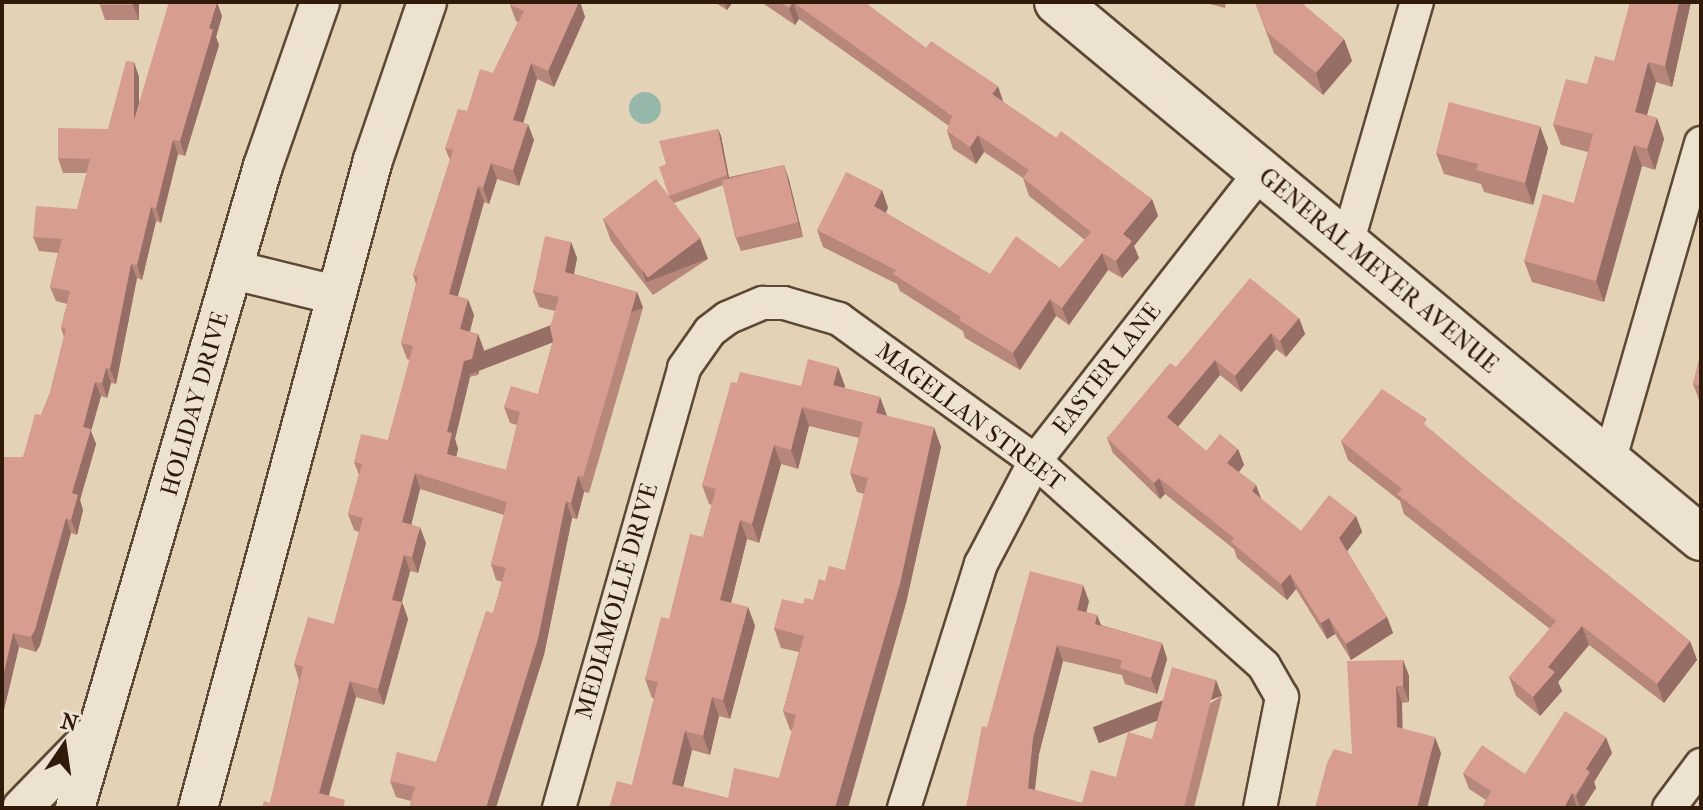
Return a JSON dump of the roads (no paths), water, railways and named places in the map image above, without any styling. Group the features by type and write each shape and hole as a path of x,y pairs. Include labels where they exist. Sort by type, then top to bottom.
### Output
{"main road":[{"name":"GENERAL MEYER AVENUE","path":"1073,8 1260,173 1701,538"}],"street":[{"name":"HOLIDAY DRIVE","path":"75,808 234,270 320,2"},
{"path":"198,808 373,160 427,2"},
{"path":"1347,244 1417,2"},
{"path":"1609,462 1701,143"},
{"name":"EASTER LANE","path":"904,808 981,564 1035,461 1260,173"},
{"path":"234,270 336,295"},
{"name":"MAGELLAN STREET","path":"676,394 697,346 727,318 763,303 804,305 839,319 1035,461 1256,658 1282,697 1260,808"},
{"name":"MEDIAMOLLE DRIVE","path":"559,808 676,394"},
{"path":"22,808 102,725"},
{"path":"1669,808 1701,765"}]}
